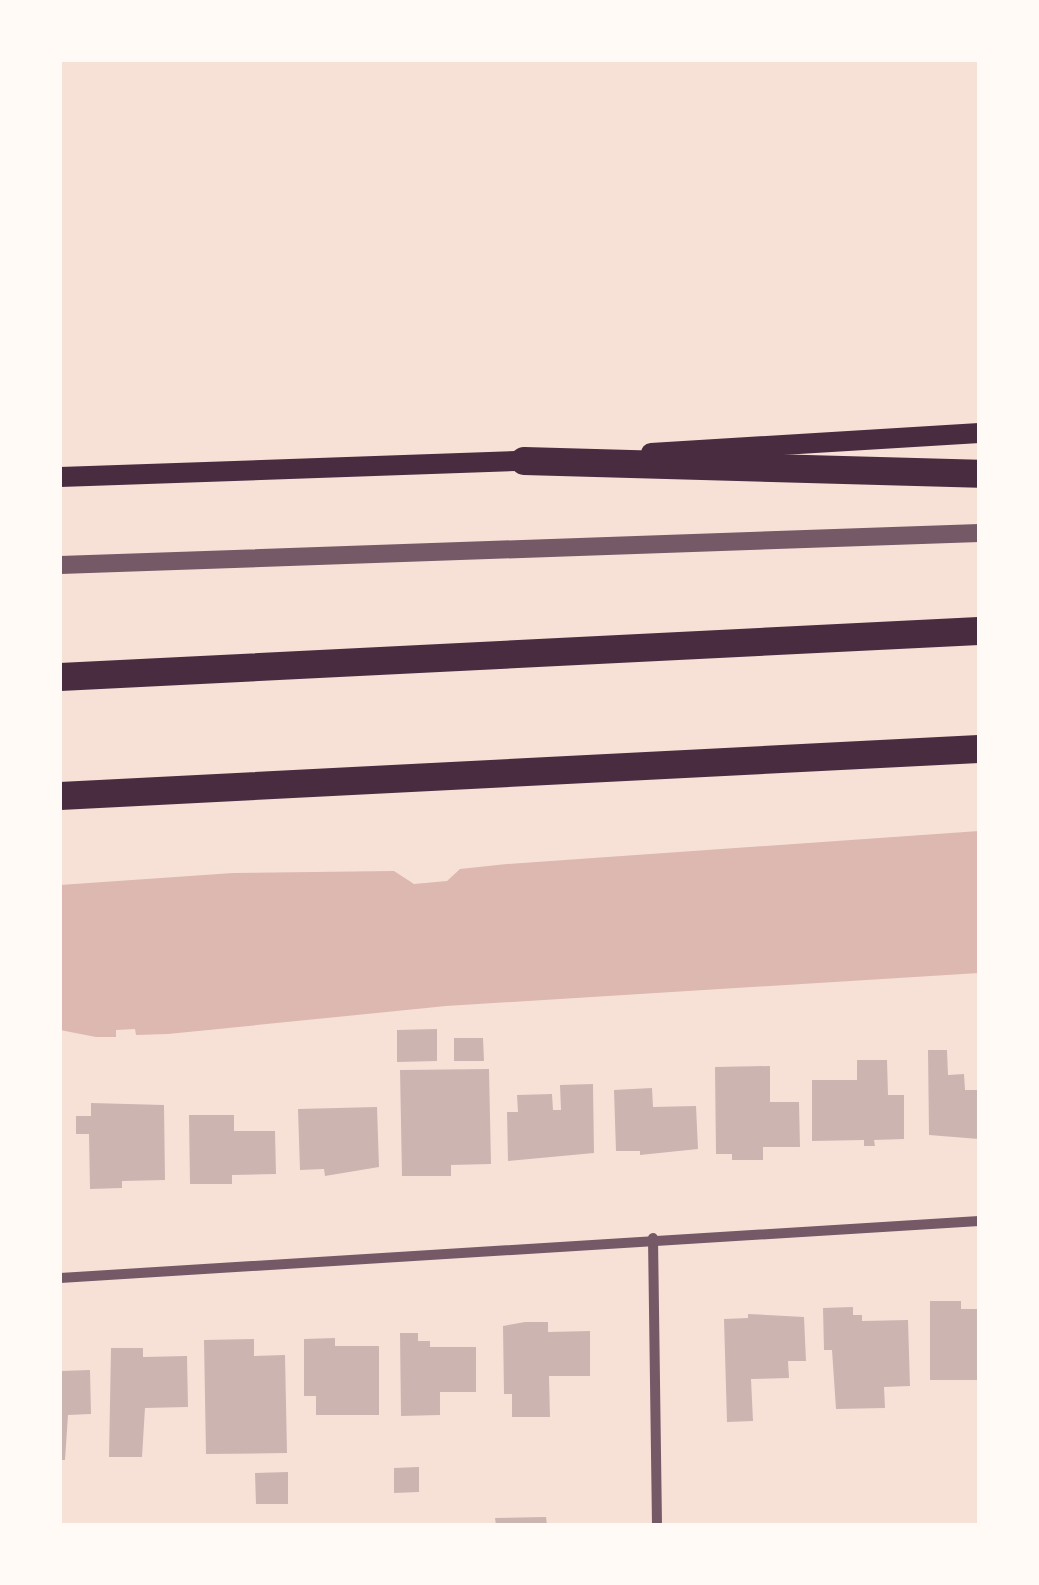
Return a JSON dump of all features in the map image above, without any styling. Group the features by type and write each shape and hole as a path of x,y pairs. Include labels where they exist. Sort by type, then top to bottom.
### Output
{"highway":[{"path":"524,461 979,474"},
{"path":"60,677 979,631"},
{"path":"60,796 979,749"}],"main road":[{"path":"60,477 524,461 979,433"}],"street":[{"path":"60,565 979,533"},
{"path":"60,1278 979,1220"},
{"path":"654,1238 657,1525"}],"shaded area":[{"path":"979,831 979,973 446,1006 168,1034 136,1035 135,1029 116,1030 116,1037 96,1037 60,1030 60,885 233,873 394,871 414,884 447,881 460,869 507,864"}],"building":[{"path":"437,1029 437,1061 397,1062 397,1030"},
{"path":"454,1038 483,1038 484,1061 454,1061"},
{"path":"928,1050 947,1050 948,1075 964,1074 965,1090 979,1090 979,1139 929,1135"},
{"path":"857,1060 887,1060 888,1095 904,1095 904,1139 874,1140 875,1146 864,1146 864,1140 812,1141 812,1080 857,1080"},
{"path":"770,1066 770,1102 799,1102 800,1147 763,1147 763,1160 732,1160 732,1154 716,1154 715,1067"},
{"path":"489,1069 491,1164 451,1165 451,1176 402,1176 400,1070"},
{"path":"593,1084 594,1153 508,1161 507,1112 518,1112 517,1095 552,1094 553,1110 561,1110 560,1085"},
{"path":"652,1088 653,1107 696,1106 698,1149 640,1155 640,1151 616,1151 614,1090"},
{"path":"91,1103 164,1105 165,1180 122,1181 122,1188 90,1189 89,1134 76,1134 76,1116 91,1116"},
{"path":"377,1107 379,1167 325,1176 324,1169 300,1170 298,1109"},
{"path":"189,1115 234,1115 234,1131 275,1131 276,1174 232,1175 232,1184 190,1184"},
{"path":"930,1301 961,1301 961,1309 979,1309 979,1380 930,1380"},
{"path":"853,1307 853,1315 862,1315 862,1321 908,1320 910,1386 884,1387 885,1408 836,1409 832,1350 824,1350 823,1308"},
{"path":"748,1314 804,1317 806,1361 788,1361 789,1378 751,1379 753,1421 727,1422 724,1319 748,1318"},
{"path":"548,1322 548,1332 590,1331 590,1376 549,1376 550,1417 512,1417 512,1394 504,1394 503,1326"},
{"path":"400,1333 418,1333 418,1341 430,1341 430,1347 476,1347 476,1392 440,1392 440,1415 401,1416"},
{"path":"335,1338 335,1346 379,1346 379,1415 316,1415 316,1396 304,1396 304,1339"},
{"path":"254,1339 254,1356 285,1355 287,1453 206,1454 204,1340"},
{"path":"111,1348 143,1348 143,1357 187,1356 188,1407 145,1408 142,1457 109,1457"},
{"path":"90,1370 91,1414 68,1415 65,1460 60,1460 60,1371"},
{"path":"419,1467 419,1492 394,1493 394,1468"},
{"path":"288,1472 288,1504 256,1504 255,1473"},
{"path":"546,1517 547,1525 496,1525 495,1518"}]}
